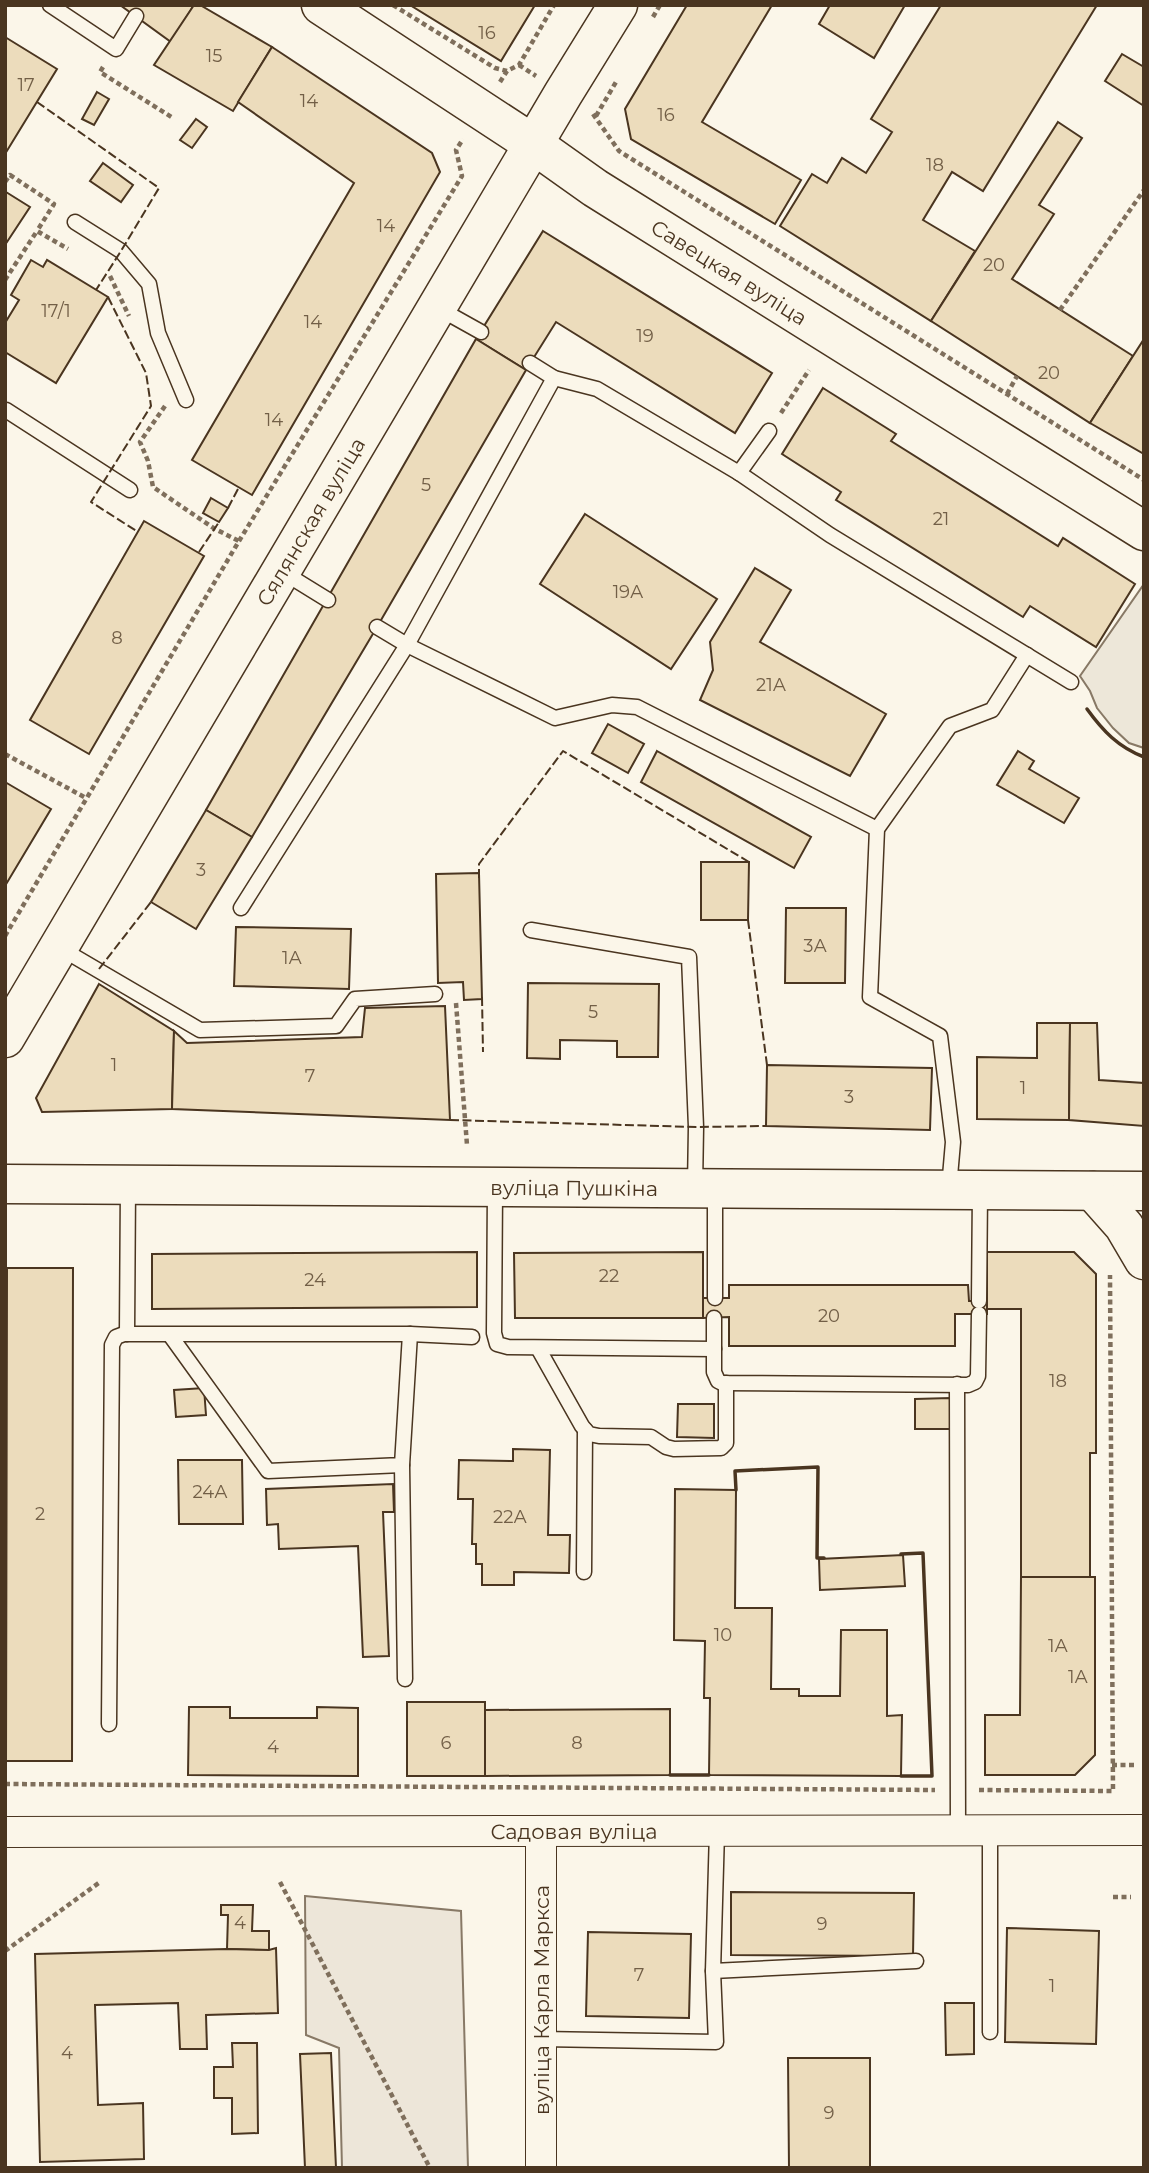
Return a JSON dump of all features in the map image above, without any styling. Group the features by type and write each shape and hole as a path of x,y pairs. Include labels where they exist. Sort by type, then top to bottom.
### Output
{"street":[{"name":"Савецкая вуліца","path":"321,5 607,195 1144,531"},
{"name":"Сялянская вуліца","path":"5,1038 436,307 618,5"},
{"name":"вуліца Пушкіна","path":"5,1184 1144,1191"},
{"path":"1093,1191 1124,1226 1127,1266"},
{"name":"Садовая вуліца","path":"5,1832 1144,1830"},
{"name":"вуліца Карла Маркса","path":"541,1831 541,2168"}],"lane":[{"path":"50,5 116,49 136,16"},
{"path":"75,222 121,251 149,284 158,333 186,400"},
{"path":"436,307 481,332"},
{"path":"530,363 554,379 597,388 739,473 830,536 1071,682"},
{"path":"241,908 407,645 554,379"},
{"path":"6,410 130,490"},
{"path":"739,473 769,431"},
{"path":"281,571 328,600"},
{"path":"377,626 407,645 555,718 612,705 637,707 877,829"},
{"path":"714,1318 715,1377 726,1383 957,1384 975,1382 978,1376 979,1307 964,1190 953,1142 940,1036 870,997 877,829 950,726 992,710 1027,655"},
{"path":"531,930 689,957 696,1127 705,1188 715,1298"},
{"path":"59,947 200,1030 336,1026 355,999 435,994"},
{"path":"127,1335 128,1185"},
{"path":"495,1187 494,1339 497,1345 538,1348 714,1349"},
{"path":"109,1724 112,1345 116,1337 410,1334 472,1337"},
{"path":"405,1679 402,1465 410,1334"},
{"path":"170,1335 268,1471 402,1465"},
{"path":"538,1348 585,1430 584,1572"},
{"path":"585,1430 599,1436 651,1437 674,1449 721,1448 726,1443 726,1383"},
{"path":"957,1384 958,1831"},
{"path":"990,1830 990,2032"},
{"path":"541,2039 716,2042 713,1971 718,1831"},
{"path":"713,1971 916,1961"}],"path":[{"path":"393,5 495,68 507,71 519,65 554,5"},
{"path":"116,49 100,72 173,118"},
{"path":"596,116 619,151 1144,480"},
{"path":"5,936 239,541 462,176 456,150"},
{"path":"5,182 10,175 54,204 5,280"},
{"path":"1060,310 1144,190"},
{"path":"37,231 72,251"},
{"path":"107,271 130,318"},
{"path":"769,431 809,370"},
{"path":"1007,394 1017,376"},
{"path":"168,401 141,442 153,487 215,529 239,541"},
{"path":"5,754 86,798"},
{"path":"456,991 467,1145"},
{"path":"5,1784 1113,1791 1127,1266"},
{"path":"1112,1765 1134,1765"},
{"path":"5,1951 100,1882"},
{"path":"280,1882 430,2168"},
{"path":"1113,1897 1131,1897"}],"shaded area":[{"path":"1144,584 1144,748 1129,743 1113,728 1097,708 1080,676"},
{"path":"305,1896 461,1911 468,2168 342,2168 339,2048 306,2035"}],"building":[{"path":"120,5 194,5 171,42"},
{"path":"194,5 200,5 272,47 233,111 154,65"},
{"path":"410,5 535,5 501,61"},
{"path":"687,5 772,5 702,122 801,180 775,224 631,139 625,109"},
{"path":"830,5 905,5 874,58 819,24"},
{"path":"941,5 1097,5 983,191 952,172 923,220 975,251 931,321 780,226 812,174 827,183 842,158 866,173 892,132 871,119"},
{"path":"5,37 57,69 5,154"},
{"path":"272,47 432,153 440,172 252,495 192,460 354,183 238,102"},
{"path":"1122,54 1144,67 1144,106 1105,81"},
{"path":"97,92 109,99 94,125 82,119"},
{"path":"196,119 207,127 192,148 180,140"},
{"path":"1058,122 1082,138 1039,205 1054,214 1012,279 1133,356 1090,423 931,321"},
{"path":"103,163 133,185 121,202 90,181"},
{"path":"5,193 30,207 5,245"},
{"path":"543,231 772,373 735,433 556,322 526,370 476,339"},
{"path":"31,260 43,267 47,260 108,297 56,383 5,352 5,323 19,300 11,295"},
{"path":"476,339 526,370 252,837 206,810"},
{"path":"1144,339 1144,454 1090,423"},
{"path":"823,388 896,434 891,441 1058,546 1063,538 1135,584 1096,647 1030,606 1023,617 836,500 841,492 782,454"},
{"path":"211,498 228,508 219,522 203,513"},
{"path":"585,514 717,599 671,669 540,584"},
{"path":"144,521 204,556 89,754 30,720"},
{"path":"755,568 791,590 760,642 886,714 850,776 700,700 713,670 710,642"},
{"path":"608,724 644,744 628,773 592,753"},
{"path":"657,751 811,837 794,868 641,782"},
{"path":"1018,751 1034,761 1029,769 1079,798 1064,823 997,785"},
{"path":"5,782 51,809 5,886"},
{"path":"206,810 252,837 196,929 151,902"},
{"path":"701,862 749,862 748,920 701,920"},
{"path":"479,873 482,999 464,1000 463,982 438,983 436,874"},
{"path":"786,908 846,908 845,983 785,983"},
{"path":"236,927 351,929 349,989 234,986"},
{"path":"528,983 659,984 658,1057 617,1057 617,1041 560,1040 560,1059 527,1058"},
{"path":"99,984 174,1031 172,1109 42,1112 36,1098"},
{"path":"445,1006 450,1120 172,1109 174,1031 187,1043 362,1037 365,1008"},
{"path":"1037,1023 1070,1023 1069,1120 977,1119 977,1057 1037,1058"},
{"path":"1070,1023 1097,1023 1099,1080 1144,1083 1144,1126 1069,1120"},
{"path":"767,1065 932,1068 930,1130 766,1126"},
{"path":"477,1252 477,1307 152,1309 152,1254"},
{"path":"703,1252 703,1318 515,1318 514,1253"},
{"path":"987,1252 1074,1252 1096,1274 1096,1453 1090,1453 1090,1577 1021,1577 1021,1309 987,1309"},
{"path":"7,1268 73,1268 72,1761 6,1761"},
{"path":"729,1285 968,1285 969,1301 987,1301 987,1314 955,1314 955,1346 729,1346 729,1317 703,1318 703,1298 729,1298"},
{"path":"204,1388 206,1415 176,1417 174,1390"},
{"path":"950,1398 950,1429 915,1429 915,1399"},
{"path":"678,1404 714,1404 714,1438 677,1437"},
{"path":"513,1449 550,1450 548,1535 570,1535 569,1573 514,1572 514,1585 482,1585 482,1564 476,1564 476,1544 472,1544 473,1499 458,1499 459,1460 513,1461"},
{"path":"178,1460 242,1460 243,1524 179,1524"},
{"path":"393,1484 394,1512 383,1512 389,1656 363,1657 358,1546 279,1549 278,1524 267,1525 266,1489"},
{"path":"675,1489 736,1490 735,1608 772,1608 771,1689 799,1689 799,1696 840,1696 841,1630 887,1630 887,1716 902,1715 901,1776 709,1775 710,1698 704,1698 705,1641 674,1640"},
{"path":"903,1555 905,1586 820,1590 819,1559"},
{"path":"1021,1577 1095,1577 1095,1755 1075,1775 985,1775 985,1715 1020,1715"},
{"path":"407,1702 485,1702 485,1776 407,1776"},
{"path":"189,1707 230,1707 230,1718 317,1718 317,1707 358,1708 358,1776 188,1775"},
{"path":"670,1709 670,1775 485,1776 485,1710"},
{"path":"731,1892 914,1893 913,1956 731,1955"},
{"path":"221,1905 253,1905 252,1931 269,1931 269,1950 227,1949 228,1915 221,1915"},
{"path":"1007,1928 1099,1931 1096,2044 1005,2042"},
{"path":"588,1932 691,1934 689,2018 586,2016"},
{"path":"276,1948 278,2013 206,2015 207,2049 180,2049 178,2003 95,2005 98,2105 143,2103 144,2159 40,2162 35,1954"},
{"path":"945,2003 974,2003 974,2054 946,2055"},
{"path":"232,2043 257,2043 258,2133 232,2134 232,2098 214,2098 214,2067 233,2067"},
{"path":"331,2053 336,2168 305,2168 300,2054"},
{"path":"788,2058 870,2058 870,2168 789,2168"}],"fence":[{"path":"37,102 159,188 96,290"},
{"path":"108,297 146,373 151,406 91,502 138,532"},
{"path":"228,508 239,487"},
{"path":"199,552 219,522"},
{"path":"479,878 479,864 563,751 749,862"},
{"path":"99,969 151,902"},
{"path":"748,920 767,1065"},
{"path":"482,997 483,1052"},
{"path":"450,1120 696,1127 766,1126"}],"wall":[{"path":"1087,709 1112,737 1144,757"},
{"path":"736,1490 735,1471 818,1467 817,1558 824,1558"},
{"path":"901,1554 923,1553 932,1776 901,1776"},
{"path":"670,1775 709,1775"}]}
